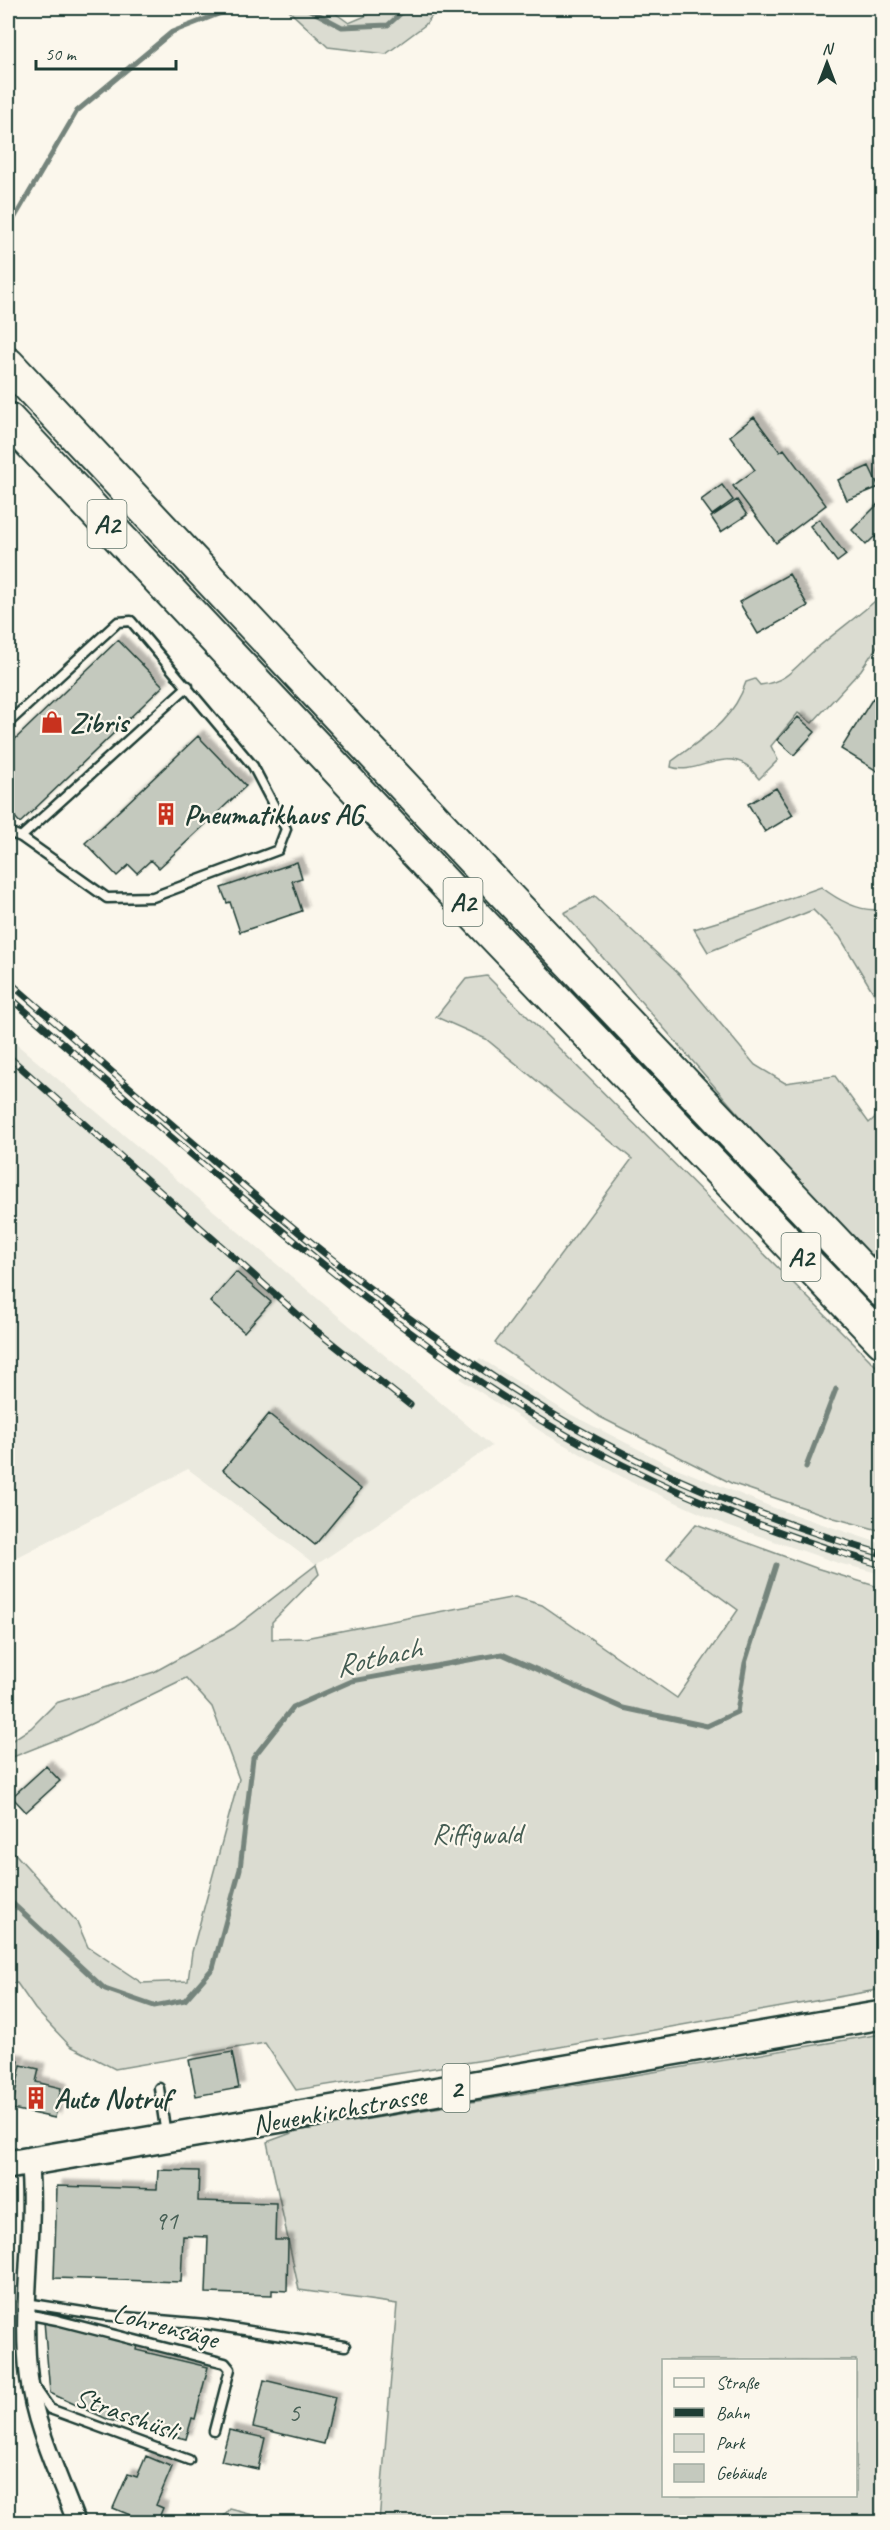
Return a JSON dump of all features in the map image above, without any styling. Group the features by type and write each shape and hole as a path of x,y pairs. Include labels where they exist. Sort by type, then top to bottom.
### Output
{"highway":[{"name":"A2","path":"8,364 882,1291"},
{"name":"A2","path":"8,419 882,1341"}],"main road":[{"name":"Neuenkirchstrasse","path":"18,2164 882,2014"}],"street":[{"path":"18,2164 31,2185 26,2309 29,2379 36,2414 76,2523"}],"lane":[{"path":"8,723 118,622 131,621 253,766 286,829 278,850 153,897 107,898 21,837 8,832"},
{"path":"21,837 188,687"},
{"path":"159,2088 166,2139"},
{"path":"26,2309 206,2324 345,2346"},
{"name":"Lohrensäge","path":"26,2309 57,2320 225,2363 230,2369 214,2431"},
{"name":"Strasshüsli","path":"29,2379 51,2409 189,2460"}],"shaded area":[{"path":"8,1037 492,1446 316,1565 188,1469 8,1562"},
{"path":"480,1358 568,1413 667,1464 774,1508 882,1544 882,1574 838,1563 724,1524 631,1482 545,1434 460,1379"}],"green space":[{"path":"281,8 328,8 349,23 384,8 438,8 425,25 386,54 328,47 288,10"},
{"path":"882,595 882,639 861,670 812,723 798,713 771,746 778,760 759,779 748,766 737,761 718,761 680,769 671,767 672,761 706,736 725,718 740,696 746,682 755,679 760,685 786,676"},
{"path":"821,887 842,901 858,907 882,909 882,1007 840,937 813,910 708,952 694,929"},
{"path":"595,896 680,975 755,1065 785,1083 835,1076 869,1123 882,1111 882,1269 754,1132 564,913"},
{"path":"487,976 882,1372 882,1531 834,1518 731,1483 600,1417 495,1343 632,1159 486,1039 436,1017 466,979"},
{"name":"Riffigwald","path":"696,1524 816,1568 882,1588 882,1989 515,2055 296,2090 265,2043 115,2069 70,2046 35,2009 17,1983 8,1984 8,1846 77,1922 88,1947 142,1983 188,1981 192,1952 239,1779 212,1707 186,1678 68,1735 8,1759 8,1743 31,1728 56,1703 154,1672 234,1628 316,1565 319,1574 272,1622 272,1639 305,1638 515,1597 542,1605 677,1698 738,1610 667,1558"},
{"path":"882,2034 882,2522 379,2522 397,2304 299,2290 267,2142 297,2131"},
{"path":"230,2509 280,2522 219,2522"}],"building":[{"path":"754,417 780,452 784,449 826,505 776,543 733,486 755,470 730,436"},
{"path":"869,466 879,487 847,500 838,480"},
{"path":"722,485 733,500 712,515 701,500"},
{"path":"737,500 747,515 721,532 711,517"},
{"path":"882,500 882,544 875,536 866,545 852,530"},
{"path":"819,519 846,555 837,562 810,526"},
{"path":"789,574 808,606 758,634 739,602"},
{"path":"118,640 163,686 20,823 8,809 8,746"},
{"path":"873,698 882,703 882,774 841,749"},
{"path":"798,717 815,732 794,755 777,740"},
{"name":"Pneumatikhaus AG","path":"198,736 246,786 159,868 151,860 137,873 129,865 117,876 85,843"},
{"path":"776,788 793,815 765,832 748,804"},
{"path":"297,862 302,878 292,881 302,911 240,932 230,902 227,903 221,888"},
{"path":"236,1272 271,1302 244,1332 210,1302"},
{"path":"269,1414 361,1489 315,1545 223,1470"},
{"path":"46,1766 60,1781 26,1812 12,1797"},
{"path":"232,2052 239,2088 196,2096 189,2060"},
{"path":"8,2059 19,2061 8,2115"},
{"name":"Auto Notruf","path":"21,2065 39,2069 36,2082 61,2088 55,2118 12,2109"},
{"path":"158,2170 199,2171 198,2201 276,2203 275,2240 288,2240 287,2291 272,2290 272,2295 206,2293 208,2237 183,2236 181,2282 54,2278 57,2186 157,2189"},
{"path":"44,2321 137,2344 136,2350 208,2367 195,2419 192,2418 186,2439 109,2420 50,2393"},
{"path":"264,2380 335,2397 324,2444 253,2427"},
{"path":"229,2430 265,2438 258,2469 221,2461"},
{"path":"146,2456 172,2467 156,2505 163,2508 157,2522 147,2522 113,2508 128,2474 137,2477"}],"waterway":[{"path":"12,222 77,111 172,32 234,8"},
{"path":"306,8 342,27 388,25 407,8"},
{"name":"Rotbach","path":"806,1467 836,1389"},
{"name":"Rotbach","path":"8,1899 105,1989 154,2006 185,2000 213,1968 240,1869 253,1758 293,1707 352,1681 502,1654 623,1708 707,1726 737,1712 745,1663 776,1565"}],"railway":[{"path":"8,981 268,1207 404,1314 474,1364 586,1433 668,1475 795,1526 882,1554"},
{"path":"8,996 206,1167 337,1276 437,1352 506,1399 582,1444 708,1504 794,1537 882,1565"},
{"path":"8,1056 314,1329 410,1405"}],"place":[{"name":"Zibris","path":"52,722"},
{"name":"Pneumatikhaus AG","path":"166,814"},
{"name":"Auto Notruf","path":"36,2098"}]}
